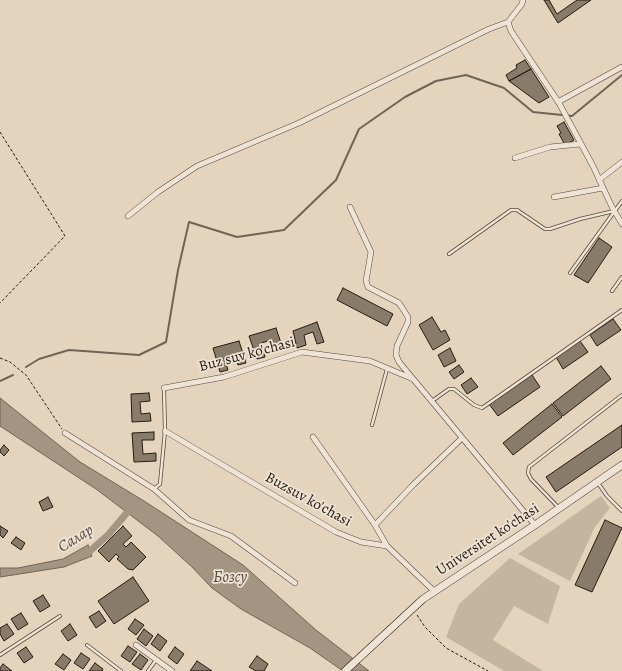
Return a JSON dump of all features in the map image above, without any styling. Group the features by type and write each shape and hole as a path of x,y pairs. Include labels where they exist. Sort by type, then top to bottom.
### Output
{"main road":[{"name":"Universitet ko'chasi","path":"345,671 412,608 622,465"}],"street":[{"path":"128,216 158,192 197,166 299,123 488,29 508,22 522,4 523,0"},
{"path":"508,22 511,31 559,103 622,224"},
{"path":"559,103 622,68"},
{"path":"516,158 550,147 580,144"},
{"path":"599,180 622,162"},
{"path":"554,196 603,188"},
{"path":"350,207 371,252 366,281 368,287 399,303 408,317 408,322 397,346 396,355 399,362 535,525"},
{"name":"Buz suv ko'chasi","path":"164,388 224,377 302,352 370,361 414,379"},
{"name":"Buzsuv ko'chasi","path":"165,431 336,532 361,542 387,546"},
{"path":"65,432 154,489 189,520 231,536 295,583"},
{"path":"313,437 375,525 387,546 434,592"},
{"path":"375,525 414,484 462,438"},
{"path":"136,644 172,671"}],"lane":[{"path":"570,273 622,201"},
{"path":"449,254 512,210 517,210 545,229 550,229 580,219 614,211"},
{"path":"612,291 622,277"},
{"path":"432,402 449,389 454,389 474,406 482,408 622,310"},
{"path":"372,425 387,368"},
{"name":"Buz suv ko'chasi","path":"154,489 160,484 165,431 164,388"},
{"path":"559,509 531,479 528,473 529,467 622,395"},
{"path":"597,482 622,511"},
{"path":"0,655 60,616"},
{"path":"88,645 122,671"},
{"path":"148,671 157,660"}],"path":[{"path":"0,132 65,236 0,303"},
{"path":"0,358 10,362 26,375 65,432"},
{"path":"412,608 425,627 446,648 488,671"}],"shaded area":[{"path":"601,496 610,508 595,527 570,581 518,554"},
{"path":"510,558 560,586 548,624 514,606 493,640 543,671 504,671 446,637 459,604"}],"water":[{"name":"Бозсу","path":"0,398 80,462 144,501 243,565 316,630 369,671 343,671 310,648 241,609 212,588 192,567 158,536 96,489 0,426"},
{"name":"Салар","path":"88,545 92,556 64,567 0,577 0,568 18,568 63,559"}],"building":[{"path":"544,0 549,0 557,14 577,0 591,0 558,23"},
{"path":"525,60 531,69 509,81 506,75 517,68 516,65"},
{"path":"531,69 549,97 539,103 509,81"},
{"path":"564,122 574,140 565,145 559,134 561,133 557,126"},
{"path":"599,238 612,247 588,283 574,275"},
{"path":"343,288 393,314 387,326 337,300"},
{"path":"432,317 441,332 445,330 450,340 433,350 419,325"},
{"path":"613,319 621,330 597,346 590,335"},
{"path":"317,322 324,342 317,344 313,332 304,335 306,345 297,348 293,331"},
{"path":"276,328 283,349 276,351 272,340 261,343 265,357 257,359 249,336"},
{"path":"239,341 246,363 238,365 235,355 224,358 228,370 220,372 213,348"},
{"path":"580,341 588,352 563,369 556,357"},
{"path":"450,348 456,361 444,367 438,355"},
{"path":"459,365 464,372 454,379 449,372"},
{"path":"601,366 611,379 563,416 553,403"},
{"path":"532,375 540,387 498,416 489,404"},
{"path":"471,378 478,387 467,394 461,385"},
{"path":"149,393 150,401 140,402 141,414 150,413 151,421 132,422 131,394"},
{"path":"552,404 562,417 513,455 503,443"},
{"path":"622,425 622,447 556,492 546,477"},
{"path":"154,432 154,440 142,440 143,454 156,453 156,461 134,462 132,433"},
{"path":"4,445 9,450 4,456 0,450"},
{"path":"48,497 53,507 43,511 39,502"},
{"path":"605,520 622,528 592,592 575,585"},
{"path":"0,526 8,531 3,538 0,535"},
{"path":"123,526 132,536 123,544 126,547 131,542 146,557 133,570 128,569 117,559 119,557 116,554 109,562 98,551"},
{"path":"16,537 25,543 21,550 11,543"},
{"path":"133,577 149,601 114,624 98,601"},
{"path":"43,595 50,606 40,612 33,601"},
{"path":"99,611 106,621 96,628 89,617"},
{"path":"21,613 28,624 18,630 11,619"},
{"path":"135,619 144,625 136,635 128,629"},
{"path":"7,624 14,634 4,641 0,634 0,628"},
{"path":"70,624 77,635 68,641 61,631"},
{"path":"144,629 153,636 146,646 137,639"},
{"path":"158,634 167,641 160,651 151,644"},
{"path":"128,646 137,652 130,662 121,656"},
{"path":"26,647 33,657 24,663 17,653"},
{"path":"175,647 184,654 177,664 168,657"},
{"path":"81,653 90,659 83,669 74,663"},
{"path":"63,654 71,660 64,670 55,664"},
{"path":"140,654 148,660 141,670 132,664"},
{"path":"257,656 268,664 264,671 256,671 249,667"},
{"path":"197,661 212,671 190,671"},
{"path":"95,663 103,669 102,671 89,671"},
{"path":"3,664 12,671 0,671"}],"waterway":[{"path":"26,367 39,359 69,350 139,355 166,342 178,270 189,222 237,237 284,230 336,180 359,129 405,97 436,81 466,75 504,88 533,112 572,116 622,75"},
{"path":"0,381 13,375"},
{"name":"Салар","path":"82,554 90,551 108,535 131,508"}]}
